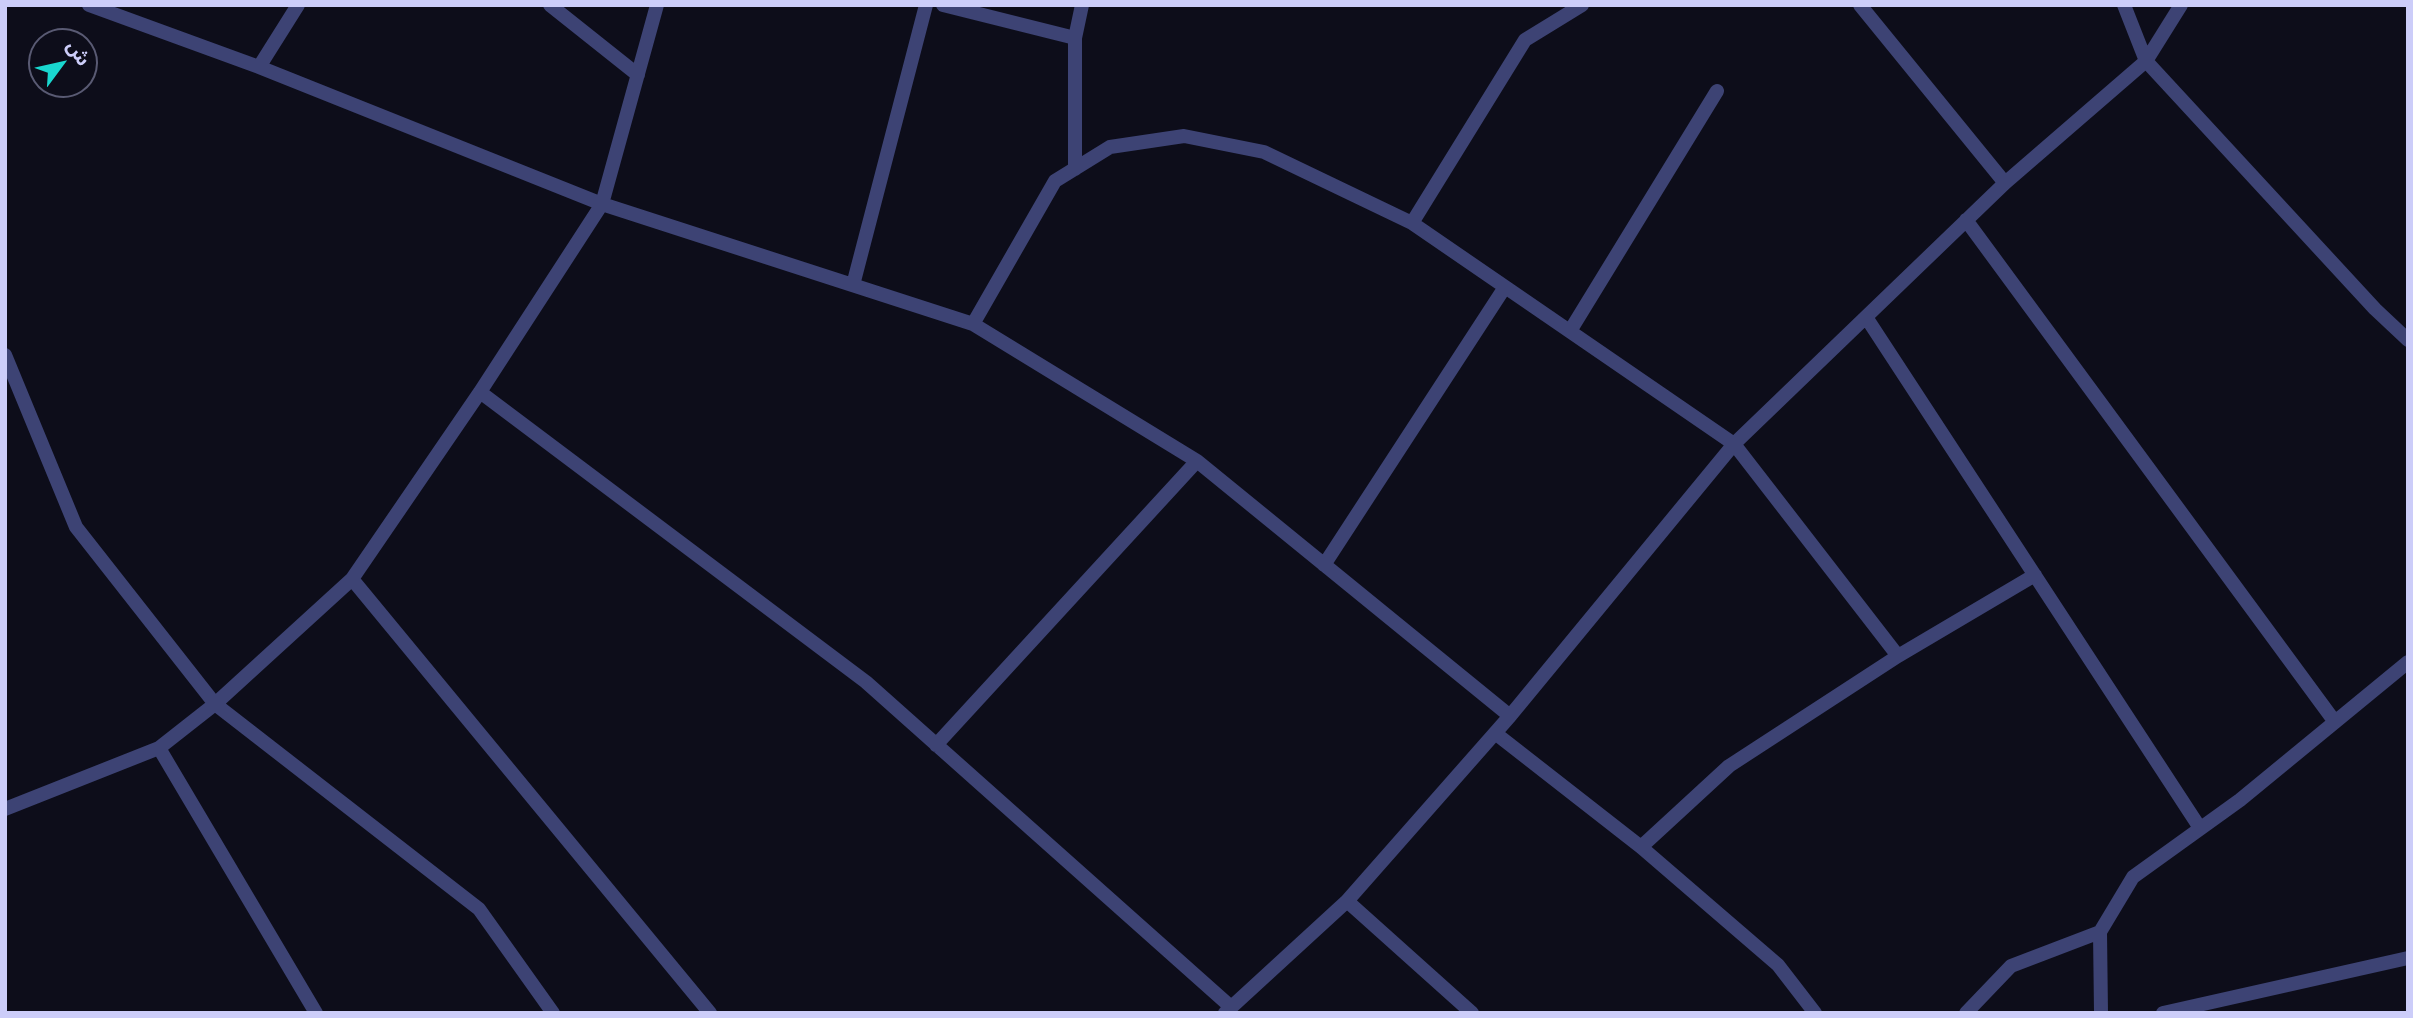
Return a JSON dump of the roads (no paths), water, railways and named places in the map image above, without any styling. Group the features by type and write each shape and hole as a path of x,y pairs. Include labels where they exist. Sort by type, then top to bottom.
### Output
{"street":[{"path":"89,5 259,67 602,204 973,324 1197,461 1510,716"},
{"path":"259,67 298,5"},
{"path":"550,5 638,75"},
{"path":"5,809 159,748 215,704 352,579 480,392 602,204 657,5"},
{"path":"853,285 926,5"},
{"path":"943,5 1075,38"},
{"path":"1075,169 1075,38 1082,5"},
{"path":"1412,223 1525,40 1582,5"},
{"path":"1860,5 2005,183"},
{"path":"2124,5 2146,61 2375,309 2408,340"},
{"path":"480,392 866,682 1228,1010 1347,901 1510,716 1734,444 2005,183 2146,61 2181,5"},
{"path":"1570,331 1717,91"},
{"path":"973,324 1055,181 1110,147 1184,136 1264,152 1412,223 1734,444 1898,656"},
{"path":"1966,220 2334,722"},
{"path":"1324,565 1505,287"},
{"path":"1866,317 2200,828"},
{"path":"5,355 76,527 215,704 479,909 553,1013"},
{"path":"936,745 1197,461"},
{"path":"1641,847 1729,766 1898,656 2035,575"},
{"path":"352,579 710,1013"},
{"path":"2101,1013 2100,932 2133,877 2200,828 2408,662"},
{"path":"1495,733 1641,847 1778,965 1815,1013"},
{"path":"159,748 316,1013"},
{"path":"1347,901 1472,1013"},
{"path":"1965,1013 2011,966 2100,932"},
{"path":"2164,1013 2408,958"}]}
